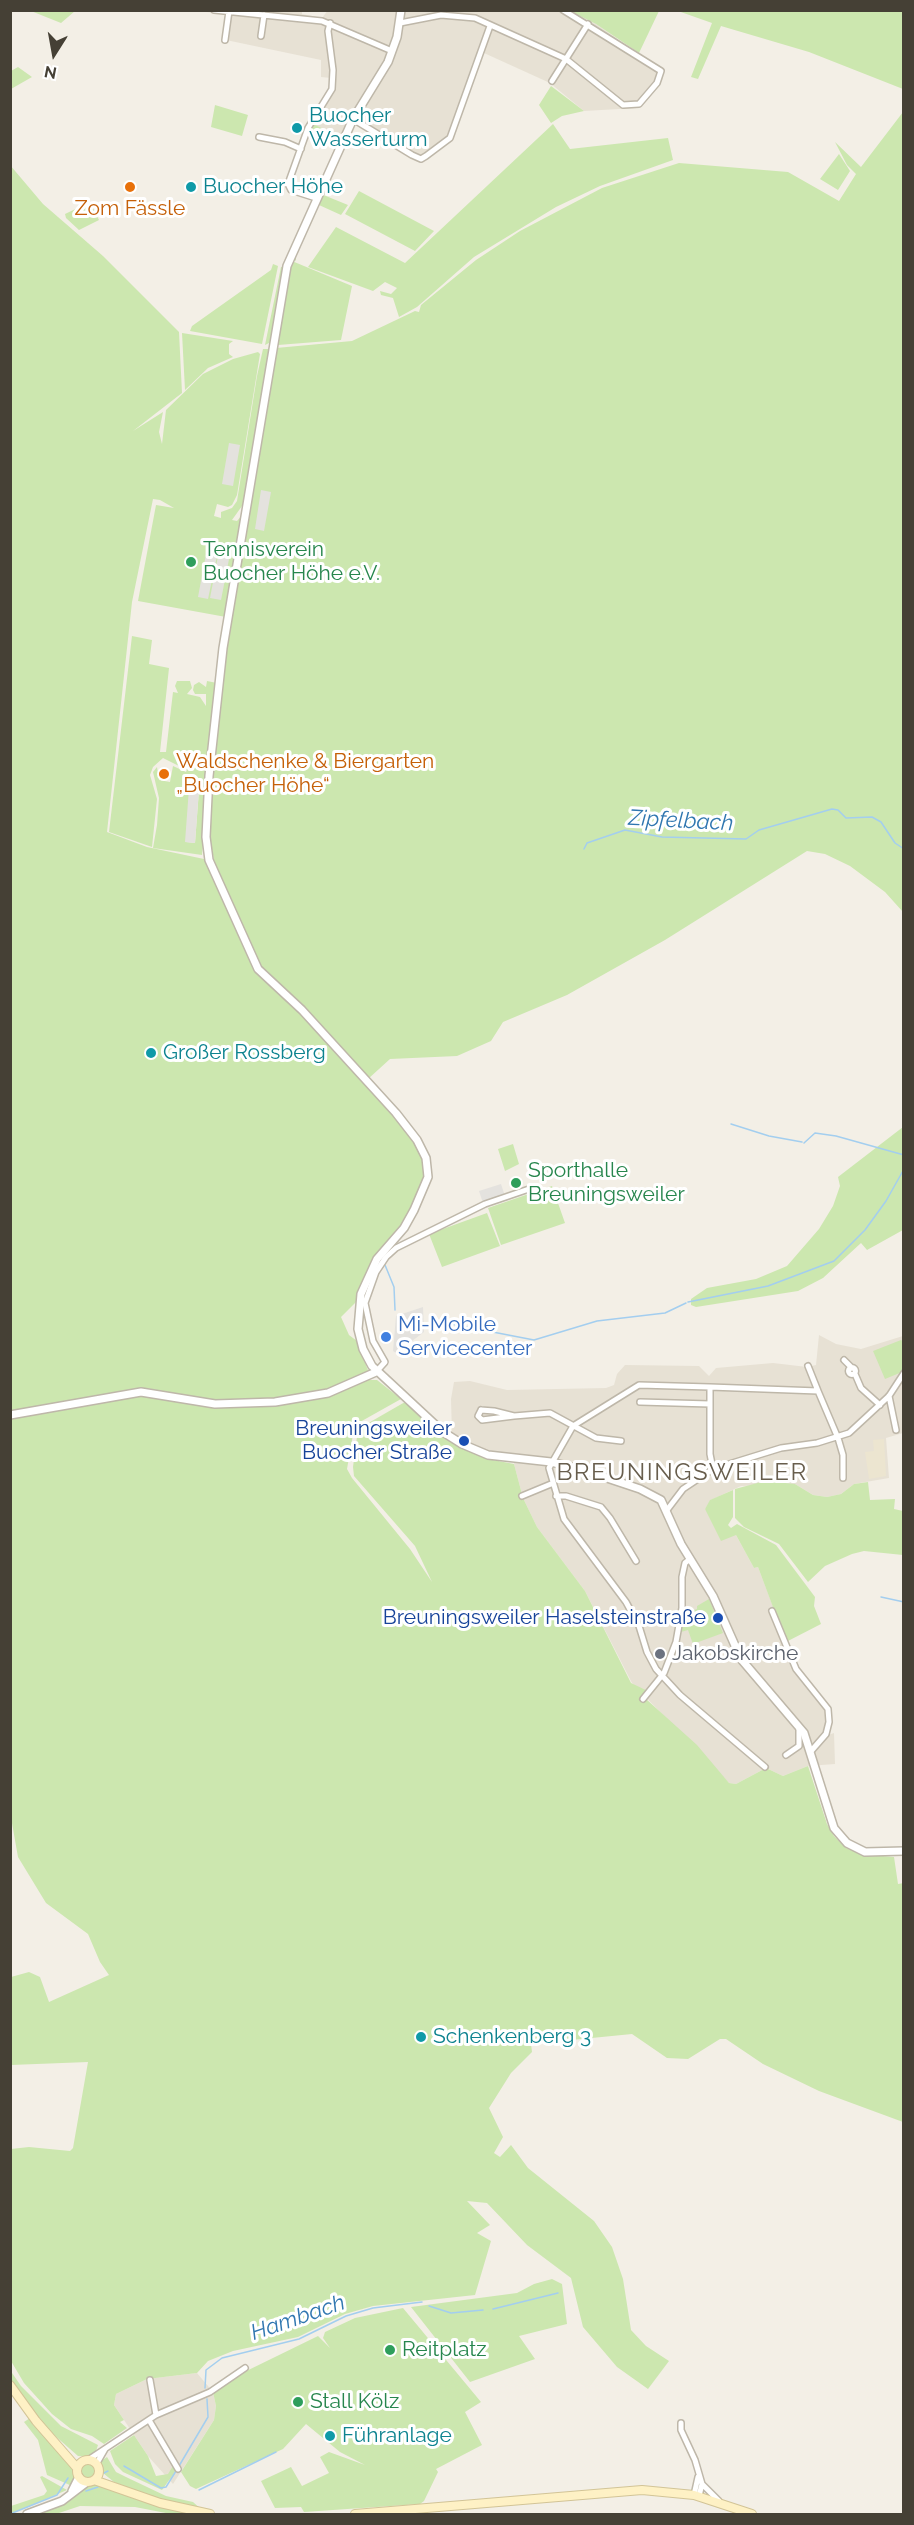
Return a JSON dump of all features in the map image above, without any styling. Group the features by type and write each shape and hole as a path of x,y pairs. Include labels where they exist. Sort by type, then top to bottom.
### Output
{"main road":[{"path":"10,2385 36,2421 64,2450 83,2463 98,2468 118,2487"},
{"path":"83,2463 79,2477 118,2487 160,2503 210,2514"},
{"path":"91,2481 98,2468"},
{"path":"355,2514 622,2491 663,2491 696,2496 752,2514"}],"street":[{"path":"214,10 264,15 300,14 330,23 392,51"},
{"path":"401,10 400,23 392,51 381,77 353,118 287,266 223,648 210,767 207,850 210,865 258,969 326,1036 396,1113 417,1140 426,1158 428,1177 410,1218 377,1259 364,1284 358,1307 363,1349 376,1372 443,1432 462,1444 497,1456 552,1462 640,1489 661,1500 675,1532 713,1596 741,1659 800,1726 812,1750 827,1814 834,1828 847,1843 865,1851 903,1851"},
{"path":"400,23 450,15 475,18 566,59 623,105 639,104 657,82 661,72 563,10"},
{"path":"225,40 229,11"},
{"path":"261,36 264,15"},
{"path":"316,198 288,187 308,128 332,89 333,70 328,31 330,23"},
{"path":"552,81 588,24"},
{"path":"353,118 412,155 421,159 426,156 450,138 490,26"},
{"path":"259,137 285,142 301,149"},
{"path":"10,1415 141,1392 226,1405 275,1402 328,1393 376,1372 385,1362 375,1347 369,1329 365,1303 376,1272 390,1253 485,1204 529,1189"},
{"path":"844,1360 853,1371 861,1388 880,1405"},
{"path":"808,1366 838,1438 843,1455 843,1478"},
{"path":"667,1510 683,1490 713,1469 781,1448 838,1438 855,1429 889,1396 903,1373"},
{"path":"765,1767 662,1676 647,1652 633,1614 571,1531 549,1475 552,1462 573,1426 639,1385 818,1391"},
{"path":"710,1387 710,1454 713,1469"},
{"path":"889,1396 897,1430"},
{"path":"640,1402 710,1404"},
{"path":"514,1416 483,1410 478,1414 482,1420 550,1413 596,1438 621,1441"},
{"path":"522,1496 551,1484"},
{"path":"556,1496 566,1496 601,1507 636,1561"},
{"path":"643,1699 662,1676 678,1634 682,1577 685,1563 690,1559"},
{"path":"772,1611 796,1669 828,1709 829,1722 826,1734 812,1750"},
{"path":"786,1755 799,1746 800,1726"},
{"path":"83,2463 156,2415 210,2392 245,2368"},
{"path":"150,2380 156,2415"},
{"path":"149,2420 178,2469"},
{"path":"681,2423 683,2437 702,2484 711,2496 723,2503"},
{"path":"98,2468 105,2449"},
{"path":"696,2496 699,2472"},
{"path":"72,2492 79,2477"},
{"path":"27,2514 62,2501 91,2481"},
{"path":"696,2496 702,2484"}],"shaded area":[{"path":"328,10 570,11 596,24 664,71 662,81 637,108 584,111 550,83 484,53 465,97 454,136 423,160 351,119 342,137 310,123 331,87 331,78 321,77 321,60 226,40 230,14 194,11 302,11 302,14 322,18"},
{"path":"229,443 240,445 233,486 222,484"},
{"path":"261,490 271,492 264,531 255,529"},
{"path":"207,549 218,551 208,599 198,597"},
{"path":"219,551 230,554 221,600 210,598"},
{"path":"189,788 199,789 195,843 185,842"},
{"path":"501,1184 505,1196 483,1203 479,1191"},
{"path":"423,1307 424,1332 396,1353 393,1351 396,1316"},
{"path":"819,1335 836,1344 861,1349 903,1336 903,1433 886,1438 889,1478 854,1484 841,1494 827,1497 813,1495 795,1484 741,1486 711,1500 705,1509 736,1535 754,1568 758,1567 794,1662 826,1704 828,1735 834,1733 835,1764 808,1766 783,1776 766,1768 736,1784 729,1783 632,1683 585,1591 537,1527 523,1498 514,1464 515,1455 482,1451 452,1434 451,1399 454,1382 470,1381 507,1390 606,1388 614,1385 617,1374 625,1365 699,1366 709,1376 716,1368 773,1363 807,1367 816,1365"},
{"path":"884,1439 886,1476 869,1479 865,1452 874,1451 873,1440"},
{"path":"197,2373 213,2392 216,2406 214,2420 173,2484 148,2456 114,2405 116,2394 147,2379"}],"green space":[{"path":"31,11 75,11 61,23"},
{"path":"570,11 659,11 639,53 596,24"},
{"path":"678,11 903,11 903,89 809,52 721,26 698,79 691,77 712,23"},
{"path":"18,67 32,77 11,89 11,71"},
{"path":"551,86 584,111 562,116 551,123 539,105"},
{"path":"215,105 248,115 242,136 211,127"},
{"path":"903,112 903,912 885,892 850,866 825,854 807,851 665,940 567,995 503,1022 491,1041 457,1056 390,1059 368,1079 258,964 215,865 210,839 214,753 230,624 276,348 352,341 415,311 419,312 421,305 476,260 520,231 602,188 679,163 788,172 839,201 856,174 847,165 835,142 861,167"},
{"path":"313,124 342,137 334,144 309,133"},
{"path":"553,124 570,149 668,138 673,160 600,186 556,207 474,257 417,307 399,317 393,298 381,295 380,291 391,294 397,288 385,282 373,291 308,267 336,227 405,263"},
{"path":"839,154 850,171 838,190 820,179"},
{"path":"10,165 43,204 103,256 179,332 182,393 133,431 163,412 159,432 162,444 166,410 203,374 233,359 258,352 260,354 237,495 232,505 228,507 217,504 214,516 221,518 221,512 232,508 237,501 257,376 263,349 270,349 248,491 242,506 232,520 237,521 243,514 226,617 138,601 156,505 174,508 160,500 153,499 132,602 107,832 147,847 204,859 254,970 312,1025 391,1112 414,1139 422,1153 426,1176 409,1217 370,1267 356,1302 341,1317 349,1335 357,1341 369,1373 324,1392 291,1399 220,1402 146,1388 11,1411"},
{"path":"359,191 434,231 415,251 345,214"},
{"path":"321,194 348,205 341,215 319,205 300,245"},
{"path":"90,202 99,220 79,230 66,218 65,214"},
{"path":"292,261 352,286 341,340 278,345"},
{"path":"273,264 278,266 262,344 190,331 192,326 271,270"},
{"path":"281,267 283,267 271,342 265,345"},
{"path":"182,333 233,341 229,344 229,354 233,357 208,368 185,390"},
{"path":"132,636 152,640 149,664 169,668 160,752 166,752 173,692 178,693 175,686 177,681 190,681 192,688 187,694 200,697 206,706 206,694 195,694 194,685 199,682 206,687 207,681 217,683 202,855 153,848 159,798 153,772 157,767 159,780 170,782 173,766 186,772 187,770 163,758 153,767 150,775 157,799 152,847 109,832","holes":["190,789 199,790 195,843 186,842"]},
{"path":"903,1127 903,1230 867,1250 861,1243 823,1278 798,1291 696,1307 691,1305 691,1299 707,1288 756,1279 787,1266 819,1229 833,1206 840,1186 838,1177"},
{"path":"513,1144 519,1164 505,1171 498,1149"},
{"path":"552,1186 565,1223 501,1245 488,1208"},
{"path":"487,1213 500,1246 442,1267 429,1234"},
{"path":"901,1340 904,1342 904,1368 902,1372 885,1379 873,1351"},
{"path":"367,1380 377,1380 401,1399 360,1422 354,1429 347,1469 410,1549 432,1582 415,1546 354,1476 358,1429 405,1402 449,1439 488,1459 514,1464 523,1498 537,1527 585,1591 631,1683 650,1692 646,1699 697,1745 729,1783 736,1784 766,1768 783,1776 808,1766 827,1824 834,1836 846,1848 861,1854 894,1857 898,1884 904,1883 903,2122 819,2091 763,2064 726,2039 720,2039 688,2059 667,2058 632,2034 531,2044 532,2052 511,2073 489,2108 503,2137 494,2153 500,2157 511,2145 528,2168 594,2221 612,2247 623,2279 631,2330 646,2346 669,2361 648,2389 617,2367 583,2327 571,2278 527,2245 487,2203 467,2201 490,2225 477,2233 491,2241 475,2295 373,2306 345,2314 298,2337 233,2351 208,2361 197,2373 147,2379 116,2394 114,2405 124,2420 120,2422 127,2428 104,2444 92,2436 71,2429 52,2414 24,2383 11,2361 11,2149 29,2147 70,2151 73,2148 88,2062 11,2065 11,1977 29,1972 40,1977 49,2002 109,1975 100,1962 88,1934 46,1903 18,1857 10,1812 11,1419 137,1396 154,1396 206,1405 245,1407 312,1399"},
{"path":"765,1481 795,1484 813,1495 827,1497 841,1494 854,1484 868,1482 870,1500 895,1499 894,1509 903,1511 903,1555 864,1551 852,1554 825,1566 808,1582 779,1544 744,1527 735,1518 735,1489"},
{"path":"733,1490 733,1517 728,1525 731,1528 737,1524 776,1545 815,1597 814,1606 821,1624 786,1642 758,1567 754,1568 736,1535 721,1541 705,1509 710,1500"},
{"path":"709,1599 723,1633 693,1644 688,1630 681,1632 683,1614 697,1609 697,1606"},
{"path":"552,2279 562,2284 567,2324 519,2336 535,2359 470,2382 411,2307 517,2293 534,2284"},
{"path":"403,2308 481,2402 465,2412 482,2445 436,2469 438,2472 424,2501 420,2504 304,2512 301,2507 275,2508 261,2481 291,2467 302,2486 329,2473 320,2457 329,2452 365,2465 340,2452 306,2424 283,2449 196,2489 190,2486 181,2472 214,2420 216,2406 213,2392 230,2379 318,2336 330,2348 323,2338 325,2332 355,2318"},
{"path":"10,2370 21,2386 61,2426 98,2445 95,2454 90,2457 78,2456 45,2427 11,2382"},
{"path":"30,2418 74,2465 76,2478 72,2486 47,2475 38,2440 24,2422"},
{"path":"134,2435 148,2456 156,2476 168,2474 173,2466 177,2469 162,2490 123,2472 115,2464 110,2451"},
{"path":"107,2457 116,2472 166,2496 193,2502 203,2511 134,2491 114,2482 103,2473 101,2461"},
{"path":"88,2462 94,2465 97,2471 94,2477 88,2480 82,2477 79,2471 82,2465"},
{"path":"40,2477 67,2490 11,2514 11,2506 44,2495 47,2491"},
{"path":"95,2483 150,2503 194,2514 171,2514 135,2507 80,2506 56,2514 34,2514 87,2485"}],"waterway":[{"name":"Zipfelbach","path":"584,849 587,843 625,830 662,837 746,839 759,830 832,809 838,810 846,818 872,817 881,822 895,843 904,849"},
{"path":"731,1124 769,1136 802,1142"},
{"path":"804,1143 815,1133 836,1136 904,1155"},
{"path":"688,1302 768,1286 834,1261 865,1230 886,1201 904,1169"},
{"path":"385,1265 394,1287 395,1310"},
{"path":"436,1321 534,1340 597,1321 665,1313 686,1303"},
{"path":"881,1597 904,1602"},
{"name":"Hambach","path":"493,2309 558,2293"},
{"name":"Hambach","path":"205,2388 206,2370 222,2358 299,2339 346,2316 373,2308 422,2302"},
{"name":"Hambach","path":"429,2306 451,2313 483,2310"},
{"name":"Hambach","path":"179,2466 208,2417 207,2399"},
{"path":"199,2490 276,2452"},
{"name":"Hambach","path":"124,2466 161,2488 166,2487 176,2471"},
{"name":"Hambach","path":"104,2473 108,2471"},
{"name":"Hambach","path":"10,2514 57,2495 68,2478"},
{"name":"Hambach","path":"86,2491 98,2487"}],"place":[{"name":"Buocher Wasserturm","path":"297,128"},
{"name":"Zom Fässle","path":"130,187"},
{"name":"Buocher Höhe","path":"191,187"},
{"name":"Tennisverein Buocher Höhe e.V.","path":"191,562"},
{"name":"Waldschenke & Biergarten „Buocher Höhe“","path":"164,774"},
{"name":"Großer Rossberg","path":"151,1053"},
{"name":"Sporthalle Breuningsweiler","path":"516,1183"},
{"name":"Mi-Mobile Servicecenter","path":"386,1337"},
{"name":"Breuningsweiler Buocher Straße","path":"464,1441"},
{"name":"Breuningsweiler Haselsteinstraße","path":"718,1618"},
{"name":"Jakobskirche","path":"660,1654"},
{"name":"Schenkenberg 3","path":"421,2037"},
{"name":"Reitplatz","path":"390,2350"},
{"name":"Stall Kölz","path":"298,2402"},
{"name":"Führanlage","path":"330,2436"}],"district":[{"name":"BREUNINGSWEILER","path":"682,1473"}]}
